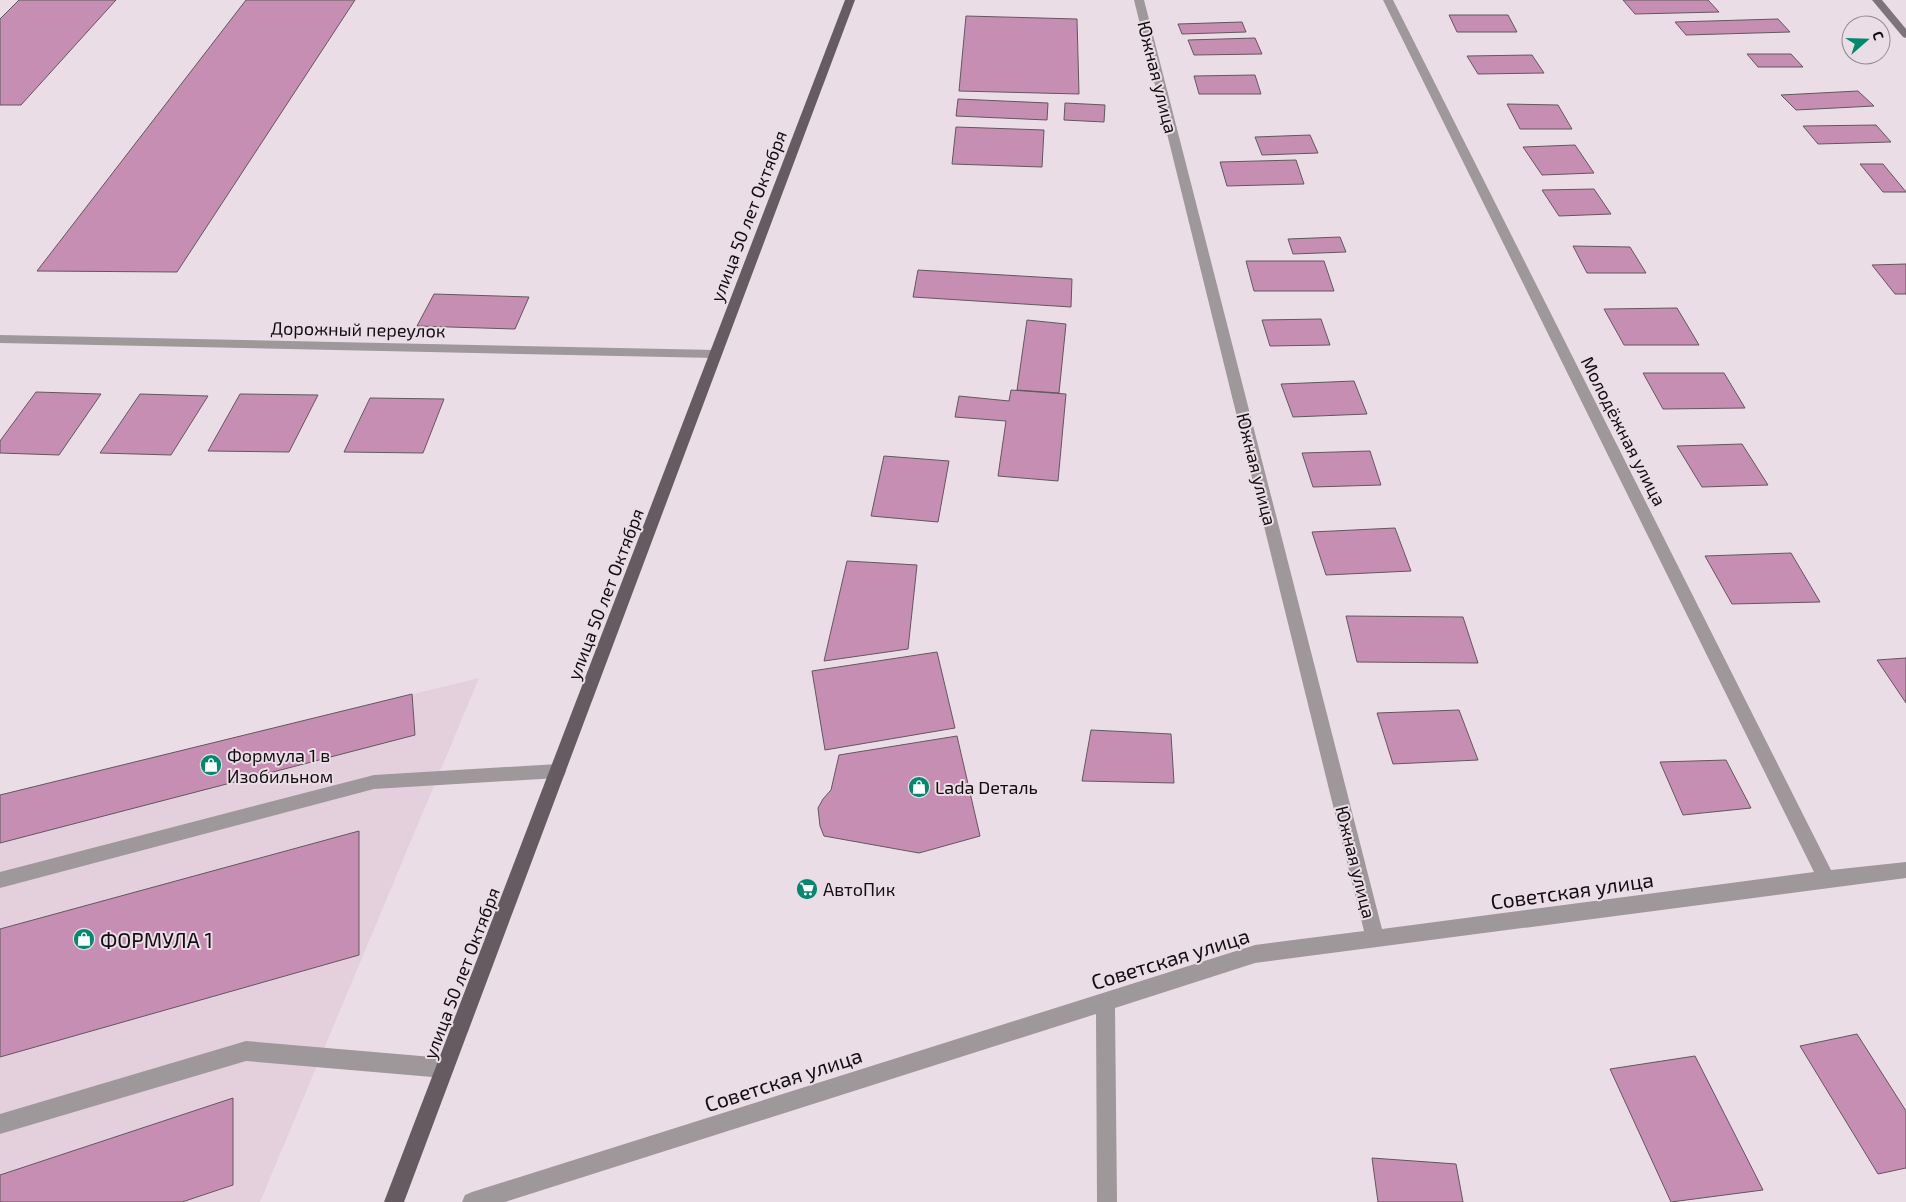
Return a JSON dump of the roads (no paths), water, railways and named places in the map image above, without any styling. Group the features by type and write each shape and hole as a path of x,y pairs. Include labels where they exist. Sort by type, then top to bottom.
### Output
{"main road":[{"name":"улица 50 лет Октября","path":"394,1202 850,0"}],"street":[{"name":"Южная улица","path":"1139,0 1375,938"},
{"name":"Молодёжная улица","path":"1388,0 1826,879"},
{"path":"1877,0 1906,35"},
{"name":"Дорожный переулок","path":"0,339 716,354"},
{"path":"0,880 374,782 558,771"},
{"name":"Советская улица","path":"472,1202 1255,954 1906,870"},
{"path":"1105,1001 1107,1202"},
{"path":"0,1124 246,1051 444,1068"}],"place":[{"name":"Формула 1 в Изобильном","path":"211,765"},
{"name":"Lada Dеталь","path":"919,787"},
{"name":"АвтоПик","path":"807,889"},
{"name":"ФОРМУЛА 1","path":"84,939"}]}
